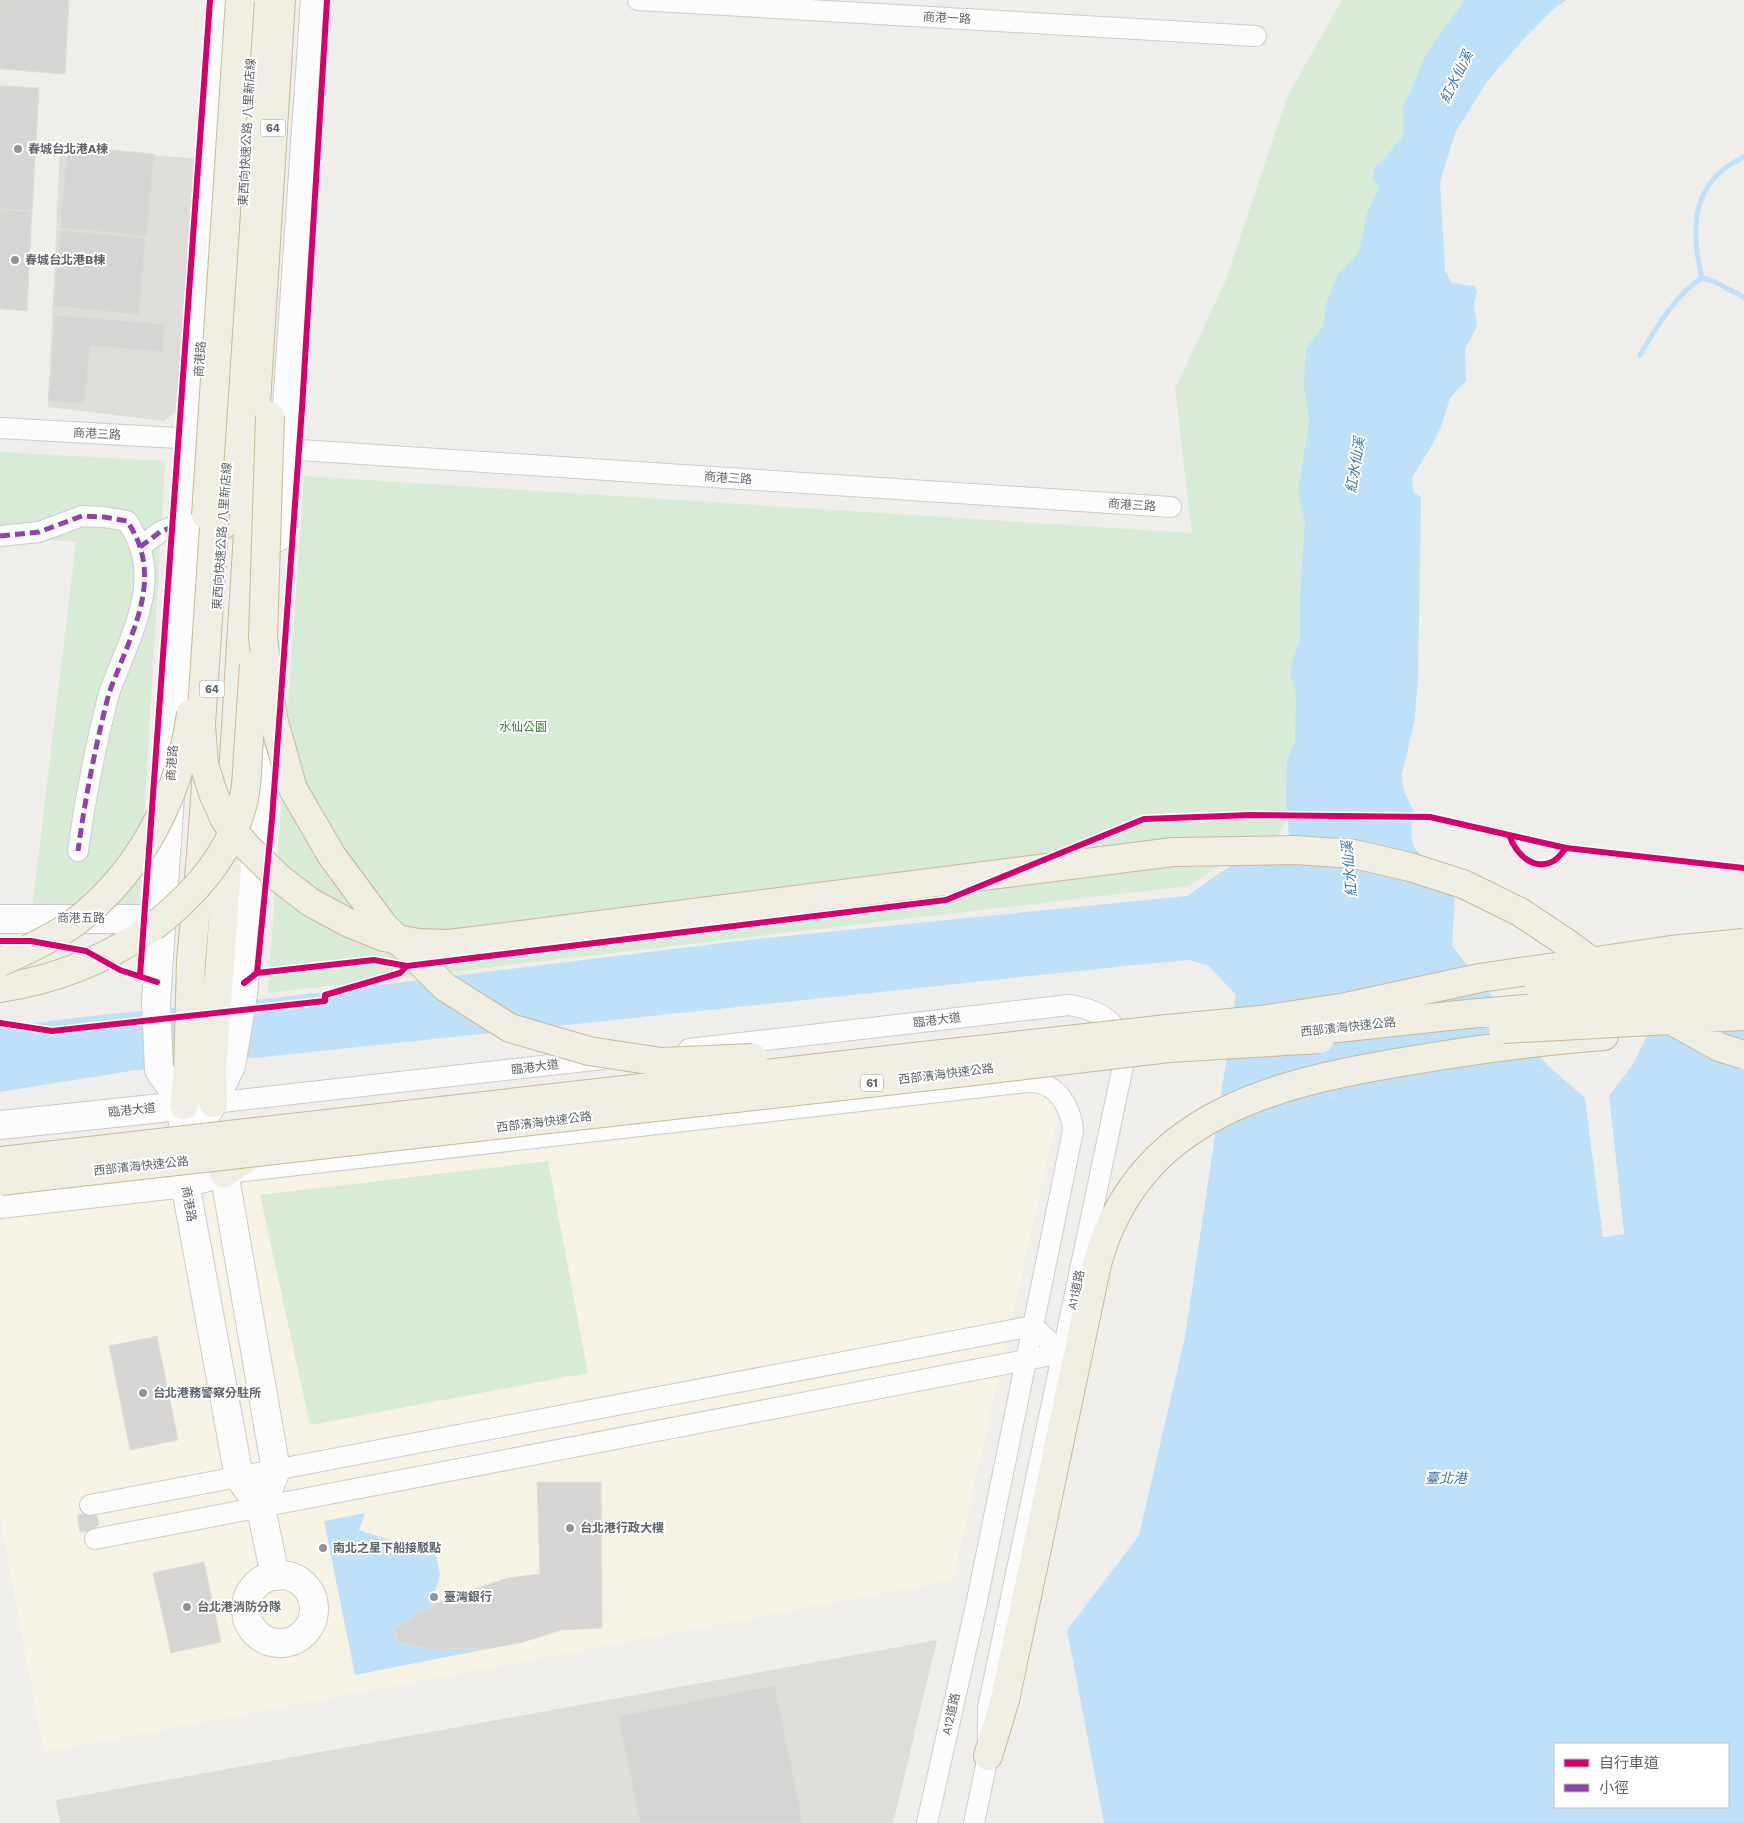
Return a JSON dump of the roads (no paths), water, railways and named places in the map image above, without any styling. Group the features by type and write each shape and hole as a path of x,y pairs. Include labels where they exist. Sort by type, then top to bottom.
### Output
{"highway":[{"path":"0,962 50,938 74,922 98,902 123,876 146,846 166,807 187,737 194,690 240,0"},
{"name":"東西向快速公路 八里新店線","path":"210,1069 189,999 215,855 245,255 255,0"},
{"name":"東西向快速公路 八里新店線","path":"245,255 281,0"},
{"path":"0,988 49,978 113,952 132,942 172,912 208,874 235,828 242,809 246,786 298,0"},
{"path":"245,255 216,496 201,726 204,764 213,793 225,820 248,847 279,878 310,902 347,922 384,937 419,943 459,943 1173,852 1295,850 1354,854 1410,867 1463,884 1520,912 1568,944 1676,1023 1719,1047 1744,1055"},
{"path":"270,416 263,638 273,718 293,789 332,856 383,925 445,987 510,1028 589,1051 661,1062 737,1060 811,1052 1016,1039"},
{"name":"東西向快速公路 八里新店線","path":"210,1069 230,996 215,855"},
{"path":"0,1162 924,1056 1261,1020 1346,1007 1480,978 1671,950 1744,943"},
{"name":"西部濱海快速公路","path":"0,1153 1016,1039 1501,990 1744,970"},
{"name":"西部濱海快速公路","path":"0,1181 679,1106 1316,1030 1680,995 1744,993"},
{"path":"224,1173 264,1146 1000,1063 1155,1049 1744,1016"},
{"path":"988,1756 1005,1700 1103,1240 1127,1196 1146,1170 1164,1152 1190,1131 1237,1104 1274,1090 1327,1076 1504,1047 1589,1037 1744,1026"},
{"path":"210,1069 213,1103"},
{"path":"184,1105 210,1069"}],"street":[{"name":"商港路","path":"224,0 156,1002 159,1070 184,1105 181,1155 185,1183 239,1477 261,1508 275,1576"},
{"path":"230,996 285,449 316,0"},
{"name":"商港一路","path":"638,0 1256,36"},
{"name":"商港三路","path":"0,428 195,439"},
{"name":"商港三路","path":"285,449 1171,507"},
{"path":"0,536 39,532 82,516 104,517 127,521 135,533 144,556 144,591 136,625 108,695 84,811 78,851"},
{"path":"140,547 160,532 172,527"},
{"name":"商港五路","path":"0,919 162,918"},
{"name":"臨港大道","path":"0,1125 213,1103 1069,1005"},
{"name":"A11道路","path":"988,1756 988,1707 1122,1066 1122,1040 1113,1025 1100,1014 1087,1008 1069,1005"},
{"path":"0,1204 185,1183 224,1173 1027,1082 1044,1084 1057,1094 1066,1105 1072,1117 1073,1132 1026,1360"},
{"path":"0,1174 181,1155 213,1103"},
{"path":"213,1103 276,1470 261,1508"},
{"path":"1033,1326 1062,1353"},
{"path":"90,1505 1033,1326"},
{"path":"95,1539 1062,1353"},
{"name":"A12道路","path":"927,1823 976,1605 1026,1360"},
{"path":"974,1823 988,1756"}],"water":[{"name":"臺北港","path":"1465,0 1566,0 1551,11 1521,42 1486,83 1455,133 1440,182 1445,271 1452,283 1475,286 1477,292 1474,304 1477,326 1465,349 1466,381 1450,398 1441,427 1412,478 1413,492 1421,497 1418,680 1414,723 1402,775 1404,791 1415,814 1412,827 1414,847 1427,861 1456,879 1452,946 1547,1065 1585,1098 1603,1237 1624,1234 1609,1096 1633,1064 1699,935 1744,933 1744,1823 1104,1823 1067,1630 1139,1535 1185,1337 1236,995 1209,966 1190,960 1145,964 130,1071 0,1092 0,1027 274,998 747,940 1187,896 1233,864 1289,837 1286,799 1287,759 1295,743 1296,693 1290,670 1300,638 1300,595 1305,522 1298,493 1309,422 1304,386 1306,348 1323,327 1326,304 1337,276 1359,252 1367,213 1379,187 1373,178 1375,166 1382,161 1403,136 1403,108 1426,54"},
{"path":"365,1513 359,1530 436,1555 440,1574 435,1592 439,1602 393,1630 397,1635 395,1642 423,1648 487,1649 355,1675 324,1521"}],"waterway":[{"path":"1640,355 1659,323 1683,293 1702,278 1698,259 1696,224 1704,193 1713,179 1726,167 1744,157"},
{"path":"1702,278 1713,281 1744,297"}],"place":[{"name":"春城台北港A棟","path":"18,149"},
{"name":"春城台北港B棟","path":"15,260"},
{"name":"台北港務警察分駐所","path":"143,1393"},
{"name":"台北港行政大樓","path":"570,1528"},
{"name":"南北之星下船接駁點","path":"323,1548"},
{"name":"臺灣銀行","path":"434,1597"},
{"name":"台北港消防分隊","path":"187,1607"}],"water label":[{"name":"紅水仙溪","path":"1456,77"},
{"name":"紅水仙溪","path":"1355,465"},
{"name":"紅水仙溪","path":"1349,869"}],"park label":[{"name":"水仙公園","path":"523,727"}]}
